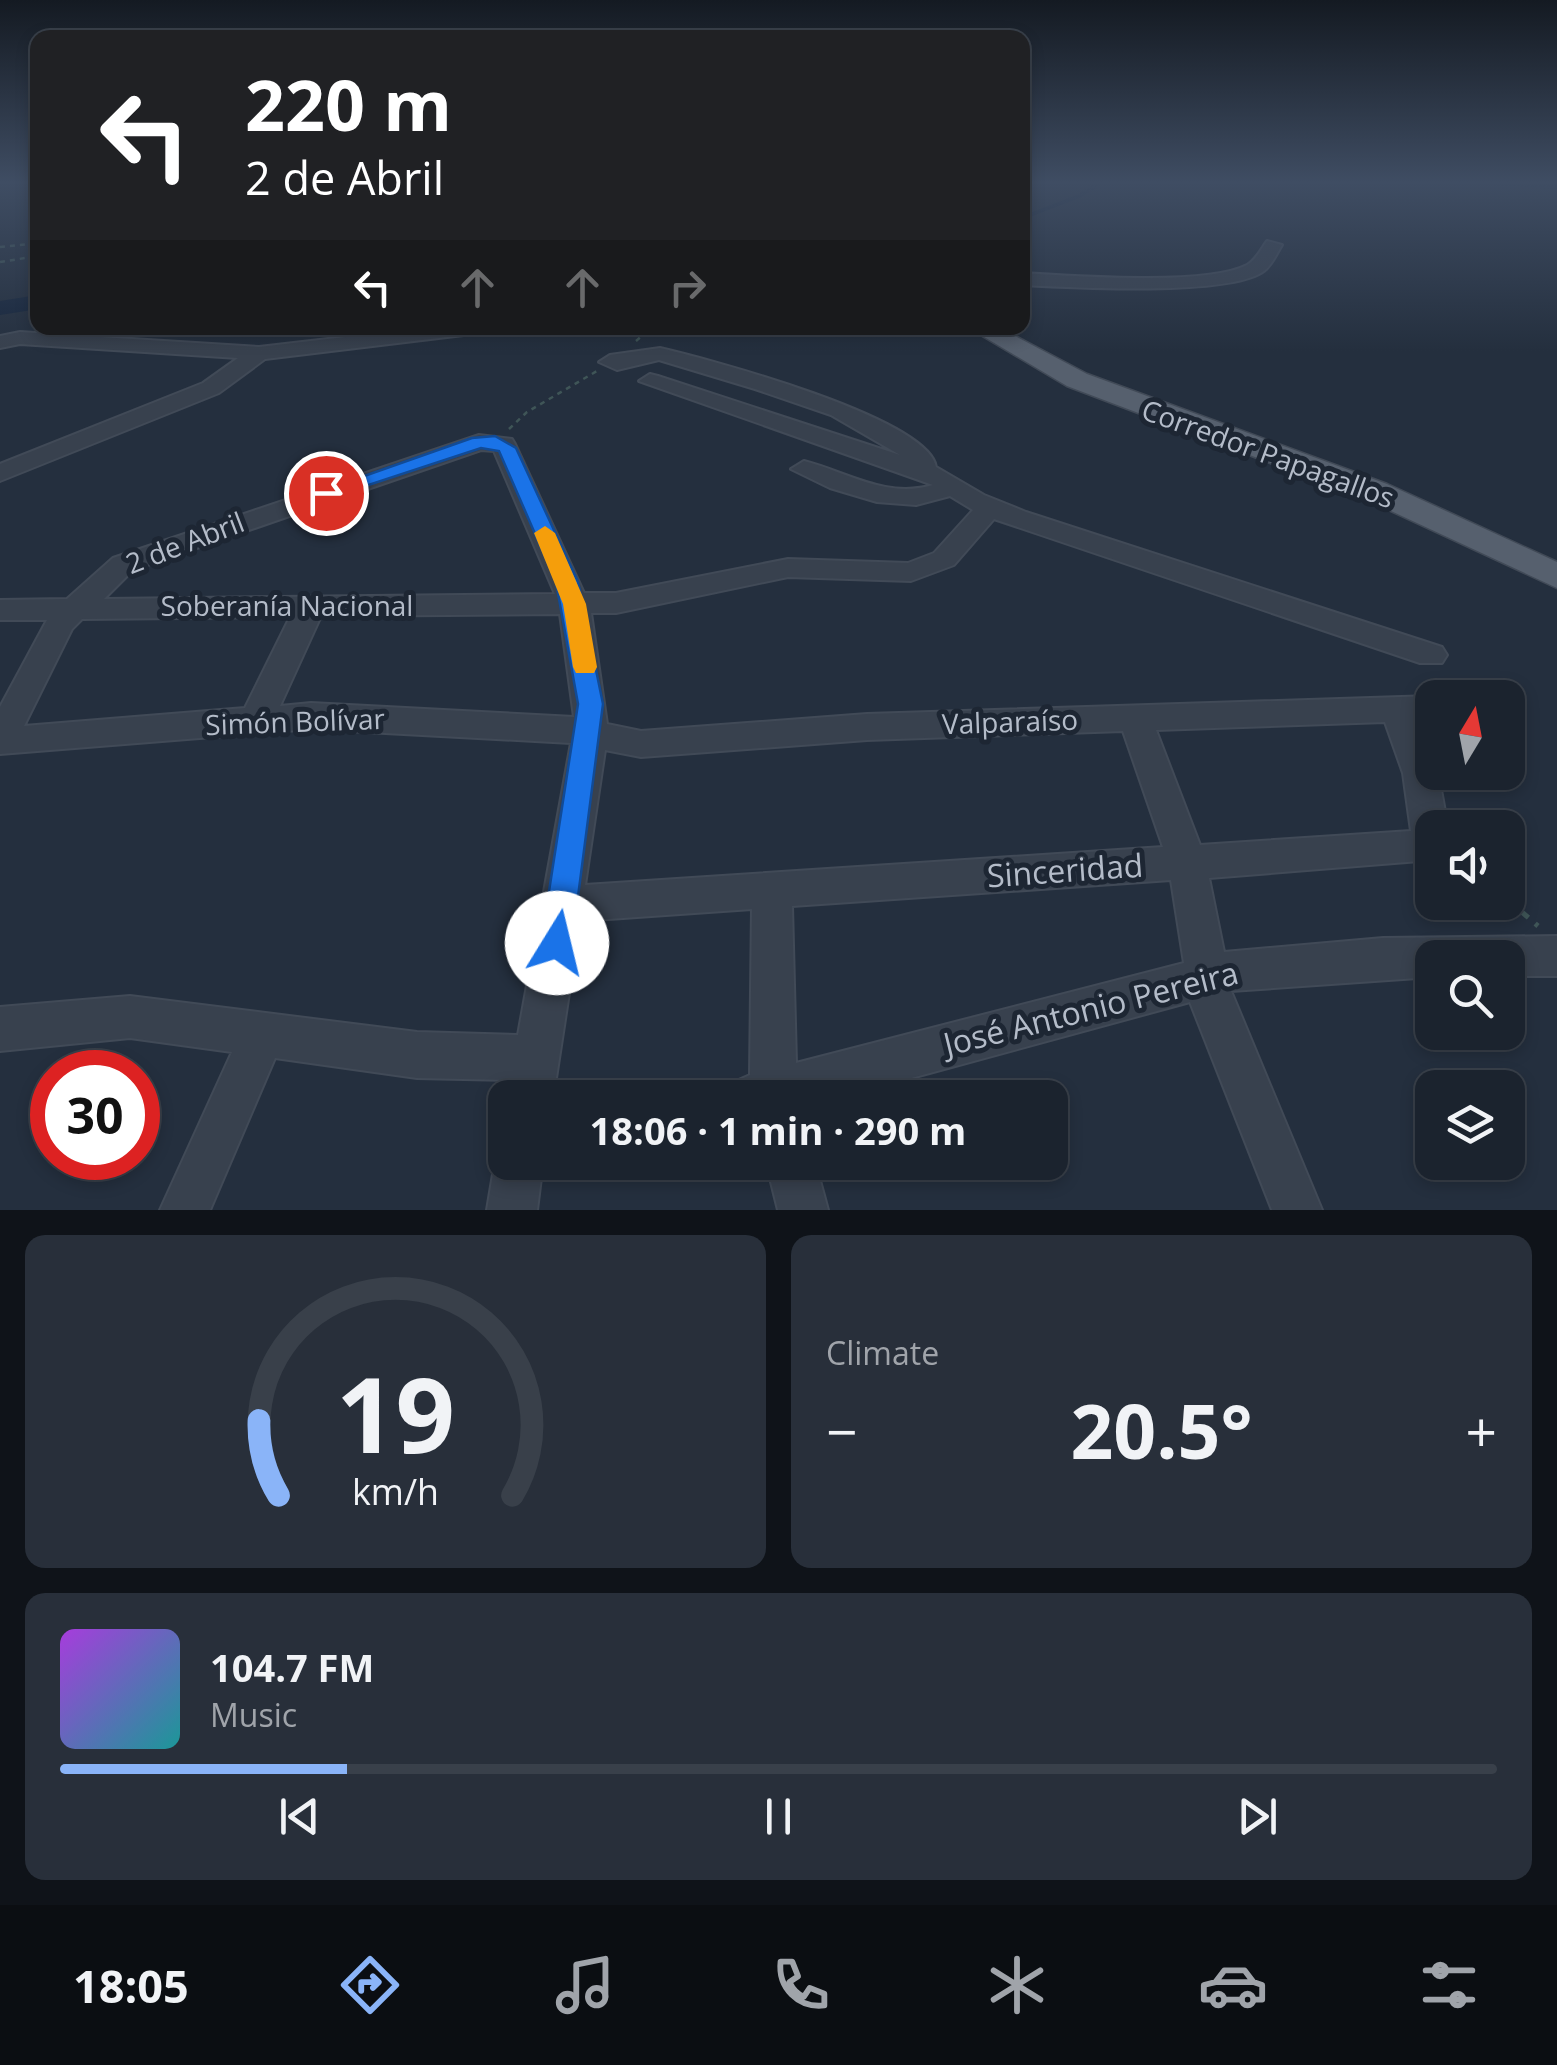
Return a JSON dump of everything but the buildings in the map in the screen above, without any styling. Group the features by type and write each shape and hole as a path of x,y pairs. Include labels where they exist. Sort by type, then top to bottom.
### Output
{"main road":[{"name":"Corredor Papagallos","path":"995,335 1077,380 1375,492 1557,576"}],"street":[{"path":"1030,279 1074,282 1220,276 1255,268 1273,246"},
{"path":"0,342 20,338 259,353 412,335"},
{"path":"0,473 211,388 259,353"},
{"path":"610,362 620,364 660,354 837,410 887,434 943,480"},
{"path":"650,380 943,480 989,508 1430,654"},
{"name":"2 de Abril","path":"0,741 51,637 104,577 145,554 479,442 501,446"},
{"path":"0,1029 130,1017 417,1055 534,1078 590,734 591,704 574,604 501,446"},
{"path":"804,470 872,495 929,494 943,480"},
{"name":"Soberanía Nacional","path":"0,610 75,606 309,610 574,604 616,602 788,568 922,571 944,559 989,508"},
{"path":"257,718 309,610"},
{"name":"Valparaíso","path":"590,734 641,744 817,729 1414,710"},
{"name":"Sinceridad","path":"563,904 1422,847 1429,842 1414,710"},
{"name":"Simón Bolívar","path":"0,741 257,718 363,716 552,726 590,734"},
{"path":"1135,718 1187,862 1212,1004 1297,1210"},
{"path":"766,1080 772,890"},
{"name":"José Antonio Pereira","path":"823,1080 1208,974 1551,944"},
{"path":"186,1210 264,1032"},
{"path":"512,1210 516,1180"},
{"path":"794,1180 802,1210"}],"path":[{"path":"0,247 30,245"},
{"path":"0,262 30,257"},
{"path":"501,446 527,412 610,362 643,335"},
{"path":"1525,917 1551,944"}],"waterway":[{"path":"0,308 30,303"}],"slow traffic":[{"path":"545,533 574,604 585,667"}],"route":[{"path":"326,493 479,442 495,442 506,448 567,582 591,704 590,734 557,943"}]}
